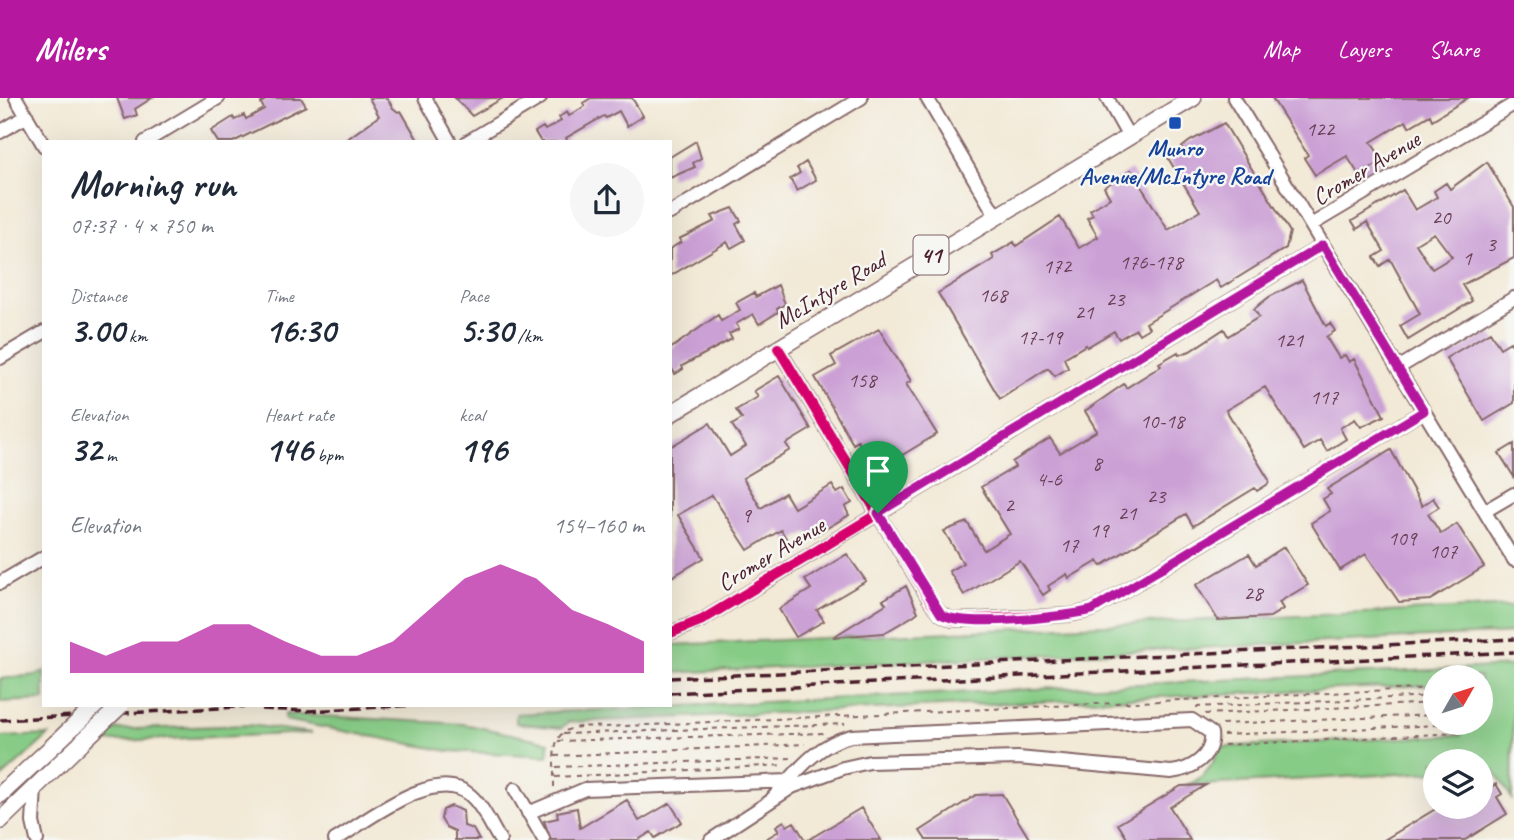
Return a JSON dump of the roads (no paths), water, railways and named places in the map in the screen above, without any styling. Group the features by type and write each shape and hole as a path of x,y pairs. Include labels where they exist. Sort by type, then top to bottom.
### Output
{"main road":[{"name":"McIntyre Road","path":"672,413 1193,98"},
{"path":"0,795 94,707"},
{"path":"0,821 119,707"}],"street":[{"path":"16,98 42,142"},
{"path":"148,140 218,98"},
{"path":"425,98 449,140"},
{"path":"470,140 540,98"},
{"path":"672,212 861,98"},
{"path":"927,98 996,216"},
{"path":"1107,98 1129,137"},
{"path":"1234,98 1514,560"},
{"name":"Cromer Avenue","path":"1311,225 1514,104"},
{"path":"0,132 27,116"},
{"name":"Cromer Avenue","path":"672,632 702,620 1323,245"},
{"path":"1398,368 1514,298"},
{"path":"0,358 42,333"},
{"path":"778,348 941,614 953,620 1070,615 1092,610 1424,411"},
{"path":"1485,511 1514,494"},
{"path":"0,583 42,558"},
{"path":"528,813 585,789 791,784 856,765 901,761 1044,759 1182,771 1200,761 1208,736 1192,720 868,734 840,739 806,755 791,784 753,815 711,840"},
{"path":"335,840 416,792 442,784 468,793 500,840"},
{"path":"35,788 33,822 37,840"},
{"path":"515,789 543,838"}],"railway":[{"path":"672,678 1514,639"},
{"path":"672,693 1514,652"},
{"path":"0,720 237,707"},
{"path":"262,709 307,711 380,707"}],"place":[{"name":"Munro Avenue/McIntyre Road","path":"1175,123"}]}
